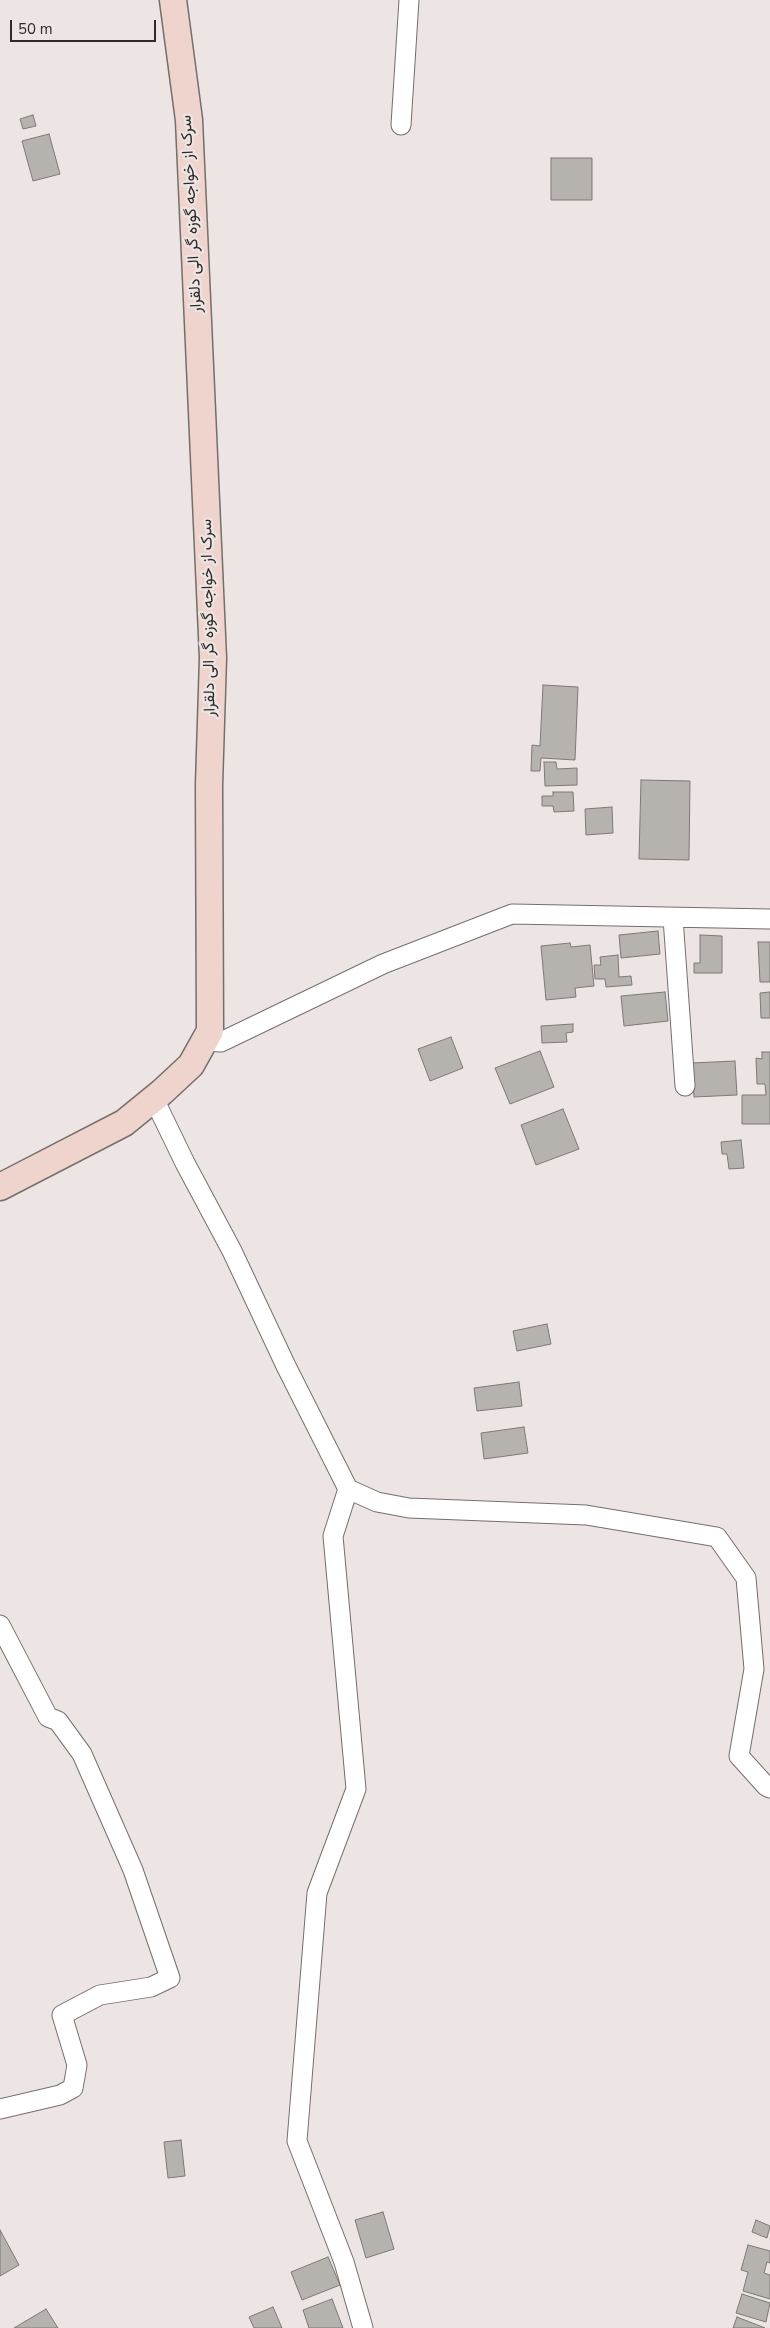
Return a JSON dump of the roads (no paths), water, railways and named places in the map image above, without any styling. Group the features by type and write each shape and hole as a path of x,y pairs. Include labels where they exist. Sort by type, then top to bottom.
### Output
{"street":[{"path":"401,125 409,0"},
{"name":"سرک از خواجه گوزه گر الی دلقرار","path":"0,1187 124,1123 191,1065 210,1031 209,785 213,658 189,120 174,1"},
{"path":"204,1040 221,1042 383,964 512,914 770,919"},
{"path":"672,918 685,1086"},
{"path":"154,1099 185,1163 232,1251 286,1366 348,1489 377,1502 409,1508 586,1515 718,1537 746,1578 754,1669 740,1756 766,1786 770,1788"},
{"path":"348,1489 333,1536 356,1789 317,1893 297,2140 344,2262 363,2328"},
{"path":"0,1625 48,1717 58,1721 82,1754 133,1870 170,1978 151,1987 100,1995 62,2015 77,2065 73,2088 60,2095 0,2109"}]}
